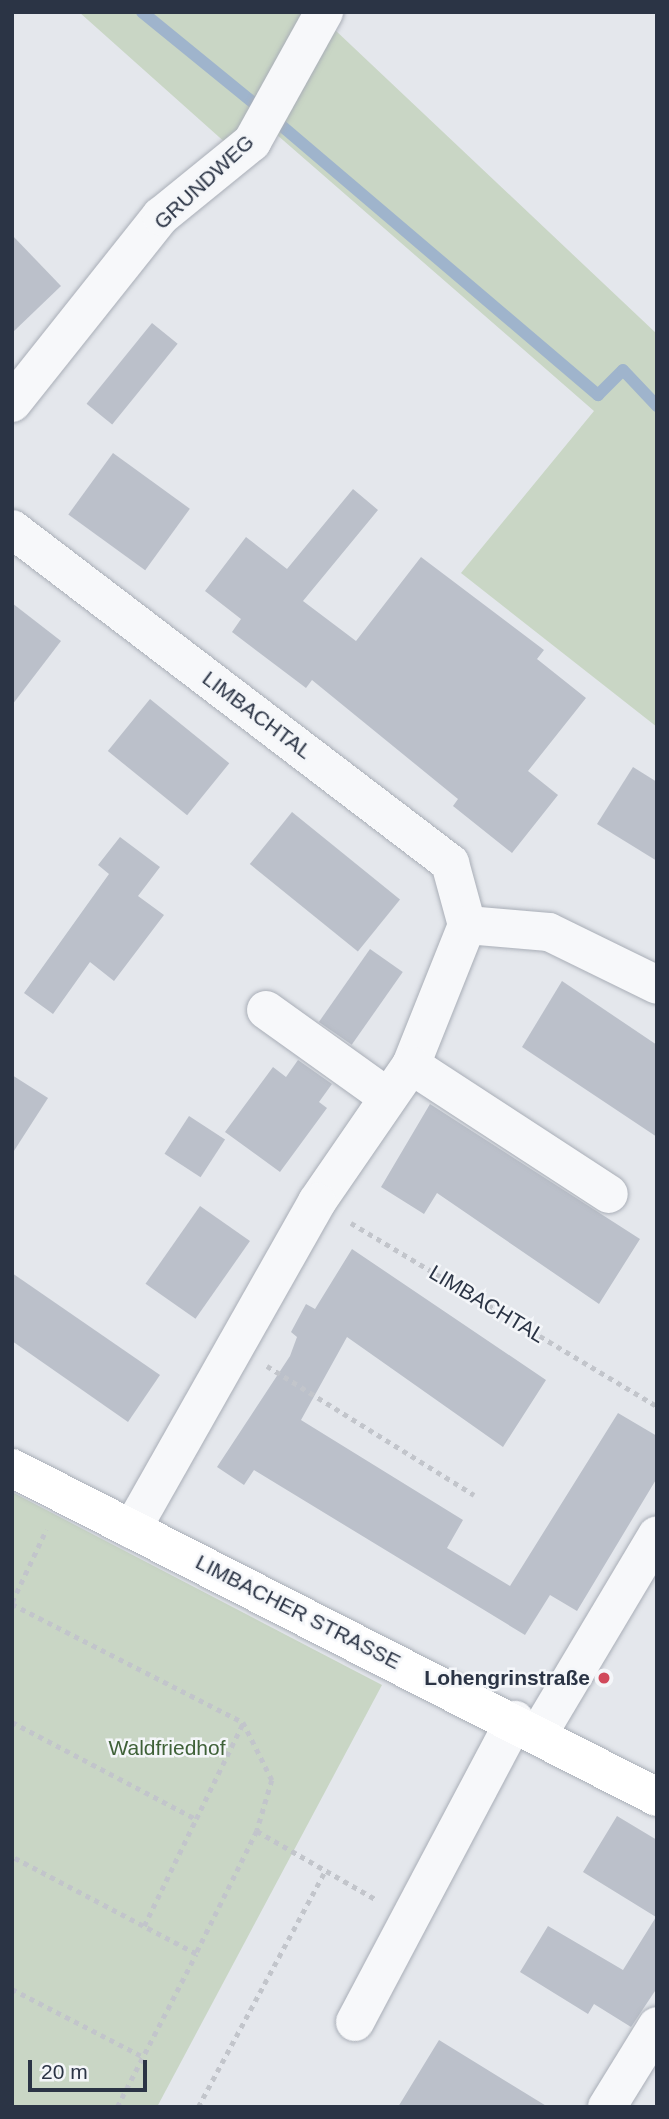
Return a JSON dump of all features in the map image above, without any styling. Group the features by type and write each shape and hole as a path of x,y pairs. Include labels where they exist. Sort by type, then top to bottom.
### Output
{"main road":[{"name":"LIMBACHER STRASSE","path":"12,1468 527,1727 657,1797"}],"street":[{"name":"GRUNDWEG","path":"12,403 162,216 252,142 324,12"},
{"name":"LIMBACHTAL","path":"12,528 450,863 467,925"},
{"path":"132,1529 317,1202 386,1096 411,1065 467,925 549,932 657,985"},
{"path":"266,1010 386,1096"},
{"path":"411,1065 609,1194"},
{"path":"355,2022 411,1920 527,1727 657,1535"},
{"path":"623,2101 657,2026"}],"path":[{"name":"LIMBACHTAL","path":"317,1202 657,1406"},
{"path":"235,1347 474,1495"},
{"path":"63,1495 12,1603 243,1723 272,1780 257,1831 117,2107"},
{"path":"12,1722 196,1819"},
{"path":"144,1926 243,1723"},
{"path":"257,1831 411,1920"},
{"path":"12,1857 196,1954"},
{"path":"198,2107 326,1871"},
{"path":"12,1989 144,2057"}],"green space":[{"path":"79,12 316,12 657,334 657,727 461,573 594,411 276,134 247,162"},
{"name":"Waldfriedhof","path":"12,1492 382,1685 157,2107 12,2107"}],"building":[{"path":"12,235 61,286 12,333"},
{"path":"152,323 178,344 112,425 87,404"},
{"path":"113,453 190,509 145,570 68,514"},
{"path":"353,489 378,510 303,601 356,641 421,557 544,650 537,659 586,698 528,771 558,795 512,853 453,806 458,799 312,680 306,688 232,632 241,619 205,591 246,537 287,569"},
{"path":"12,603 61,641 12,705"},
{"path":"150,699 229,763 187,815 108,751"},
{"path":"633,767 657,782 657,861 597,824"},
{"path":"292,812 400,899 358,952 250,864"},
{"path":"120,837 160,867 138,896 164,915 114,981 90,962 53,1014 24,993 109,874 98,865"},
{"path":"370,949 403,972 352,1045 319,1022"},
{"path":"562,981 657,1045 657,1137 522,1047"},
{"path":"298,1060 332,1084 319,1102 327,1108 280,1172 225,1132 273,1067 286,1077"},
{"path":"12,1075 48,1098 12,1154"},
{"path":"430,1104 640,1239 599,1304 437,1193 424,1214 381,1187"},
{"path":"189,1116 225,1139 201,1177 164,1154"},
{"path":"200,1206 250,1241 195,1319 146,1284"},
{"path":"352,1249 546,1380 503,1447 347,1337 301,1420 463,1520 447,1548 510,1586 618,1413 657,1436 657,1478 577,1611 550,1595 525,1635 254,1470 244,1485 217,1467 290,1356 297,1337 291,1332 306,1304 315,1309"},
{"path":"12,1273 160,1375 128,1422 12,1341"},
{"path":"617,1816 657,1840 657,1988 631,2027 594,2004 588,2014 520,1972 548,1926 623,1970 656,1917 583,1872"},
{"path":"439,2040 478,2064 548,2107 398,2107"}],"waterway":[{"path":"142,12 256,105"},
{"path":"276,121 598,395 623,370 657,406"}],"place":[{"name":"Lohengrinstraße","path":"604,1678"}]}
